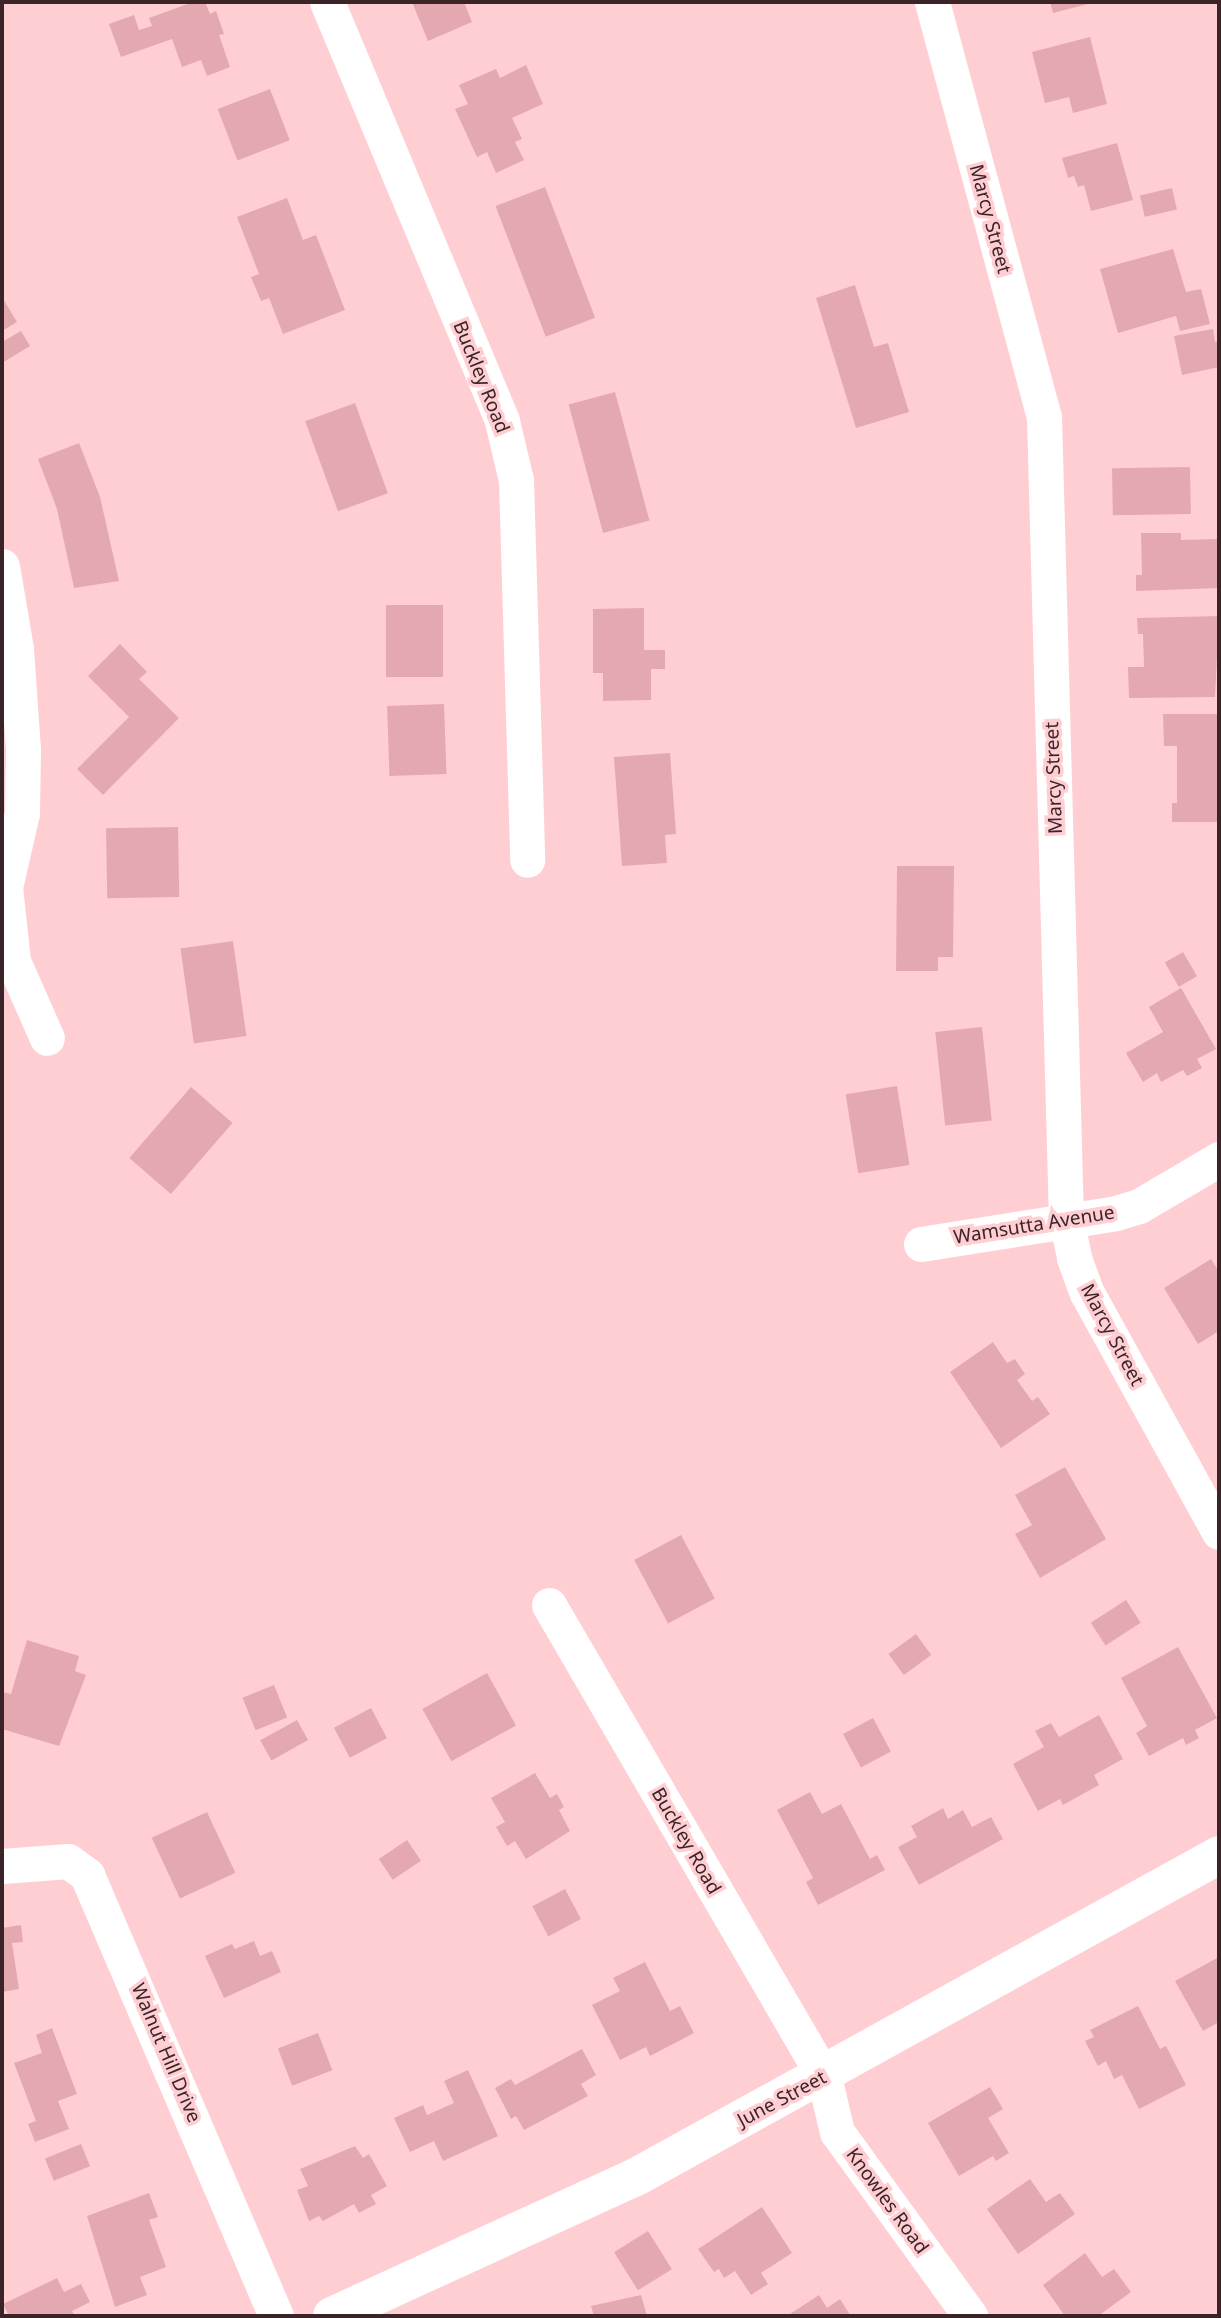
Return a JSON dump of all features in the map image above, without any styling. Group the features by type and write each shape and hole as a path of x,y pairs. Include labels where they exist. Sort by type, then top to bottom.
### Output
{"street":[{"name":"Buckley Road","path":"327,2 502,421 516,481 527,860"},
{"name":"Marcy Street","path":"932,2 1044,417 1066,1219 1074,1258 1087,1293 1219,1532"},
{"path":"2,566 16,649 23,750 22,813 3,888 13,961 47,1038"},
{"name":"Wamsutta Avenue","path":"921,1244 1066,1219 1103,1217 1139,1206 1219,1159"},
{"name":"Buckley Road","path":"549,1605 824,2077"},
{"name":"June Street","path":"332,2316 636,2177 824,2077 1219,1855"},
{"name":"Walnut Hill Drive","path":"2,1866 68,1861 87,1875 276,2316"},
{"name":"Knowles Road","path":"824,2077 836,2132 970,2316"}],"building":[{"path":"193,2 205,2 210,14 216,11 224,34 219,35 230,67 207,76 201,60 182,67 172,39 121,57 109,24 134,15 139,30 152,26 149,18"},
{"path":"412,2 464,2 472,22 428,41"},
{"path":"1050,2 1092,2 1092,3 1053,13"},
{"path":"1090,37 1107,104 1073,113 1069,97 1045,103 1032,52"},
{"path":"526,65 543,104 512,118 522,139 515,142 524,160 496,173 487,152 477,157 455,109 468,104 459,85 496,69 500,78"},
{"path":"270,89 290,140 237,160 218,109"},
{"path":"1117,143 1133,200 1091,211 1084,185 1078,187 1074,176 1068,178 1062,158"},
{"path":"545,187 595,318 546,337 496,206"},
{"path":"1172,188 1177,209 1145,217 1140,195"},
{"path":"287,198 303,240 316,235 345,310 283,334 269,298 261,301 251,277 259,274 237,217"},
{"path":"1173,249 1186,292 1201,289 1210,324 1180,331 1176,316 1118,333 1100,269"},
{"path":"855,285 874,347 888,343 909,412 856,428 816,298"},
{"path":"2,297 17,322 2,331"},
{"path":"1213,329 1215,342 1219,341 1219,367 1182,375 1174,336"},
{"path":"21,331 30,346 2,363 2,342"},
{"path":"615,392 649,520 603,533 569,404"},
{"path":"355,403 388,493 338,511 305,421"},
{"path":"79,443 100,497 119,581 74,588 57,509 38,459"},
{"path":"1190,467 1191,514 1113,515 1112,468"},
{"path":"1141,533 1181,533 1181,540 1219,539 1219,588 1136,591 1136,575 1142,575"},
{"path":"386,605 443,605 443,677 386,677"},
{"path":"644,608 644,650 665,650 665,669 651,669 651,700 603,701 603,673 593,673 593,609"},
{"path":"1219,616 1215,697 1129,698 1128,667 1144,667 1143,634 1138,634 1137,618"},
{"path":"120,644 147,672 139,679 179,718 103,795 77,769 129,717 88,676"},
{"path":"444,704 446,774 389,776 387,706"},
{"path":"1163,714 1219,714 1219,822 1172,822 1172,803 1177,803 1177,746 1164,746"},
{"path":"670,753 676,834 665,835 667,863 622,866 614,757"},
{"path":"178,827 179,897 107,898 106,828"},
{"path":"897,866 954,866 953,957 938,957 938,971 896,971"},
{"path":"233,941 246,1036 194,1043 181,948"},
{"path":"1183,952 1197,976 1179,987 1165,963"},
{"path":"1181,988 1216,1049 1197,1059 1202,1068 1187,1076 1183,1070 1161,1082 1157,1073 1143,1082 1126,1053 1163,1032 1149,1007"},
{"path":"982,1027 992,1120 945,1125 935,1032"},
{"path":"897,1086 910,1165 858,1173 846,1094"},
{"path":"191,1087 233,1123 171,1194 129,1158"},
{"path":"1211,1259 1219,1272 1219,1331 1198,1344 1164,1288"},
{"path":"993,1342 1007,1363 1015,1359 1025,1374 1017,1380 1032,1401 1038,1397 1050,1414 1001,1448 950,1372"},
{"path":"1065,1467 1106,1539 1040,1578 1015,1534 1032,1525 1015,1495"},
{"path":"681,1535 715,1599 668,1623 634,1560"},
{"path":"1126,1600 1141,1623 1105,1646 1091,1623"},
{"path":"916,1634 931,1655 904,1675 888,1654"},
{"path":"27,1640 79,1656 75,1671 86,1675 59,1746 2,1729 2,1692 11,1694"},
{"path":"1178,1647 1217,1718 1195,1730 1199,1738 1186,1745 1183,1738 1149,1756 1136,1733 1147,1726 1121,1678"},
{"path":"487,1673 516,1725 451,1761 422,1709"},
{"path":"274,1685 287,1717 256,1730 242,1698"},
{"path":"371,1708 387,1738 350,1758 334,1728"},
{"path":"1099,1715 1123,1759 1094,1775 1099,1785 1063,1805 1060,1799 1038,1811 1013,1764 1044,1747 1035,1731 1051,1723 1059,1737"},
{"path":"873,1718 891,1752 861,1768 843,1734"},
{"path":"297,1720 308,1740 271,1760 260,1740"},
{"path":"535,1773 550,1798 557,1794 564,1807 559,1810 570,1831 526,1859 515,1841 507,1846 496,1827 505,1822 491,1798"},
{"path":"810,1792 822,1814 841,1804 870,1859 877,1855 885,1870 818,1905 806,1882 813,1878 777,1810"},
{"path":"943,1808 948,1819 963,1810 972,1827 991,1817 1003,1839 919,1885 898,1847 917,1837 911,1826"},
{"path":"207,1812 235,1873 180,1899 152,1838"},
{"path":"407,1840 421,1861 393,1880 379,1859"},
{"path":"565,1889 581,1919 548,1936 532,1906"},
{"path":"21,1925 23,1942 12,1943 19,1989 2,1992 2,1928"},
{"path":"254,1941 260,1956 272,1951 281,1972 224,1998 205,1956 232,1944 235,1949"},
{"path":"1219,1957 1219,2022 1203,2031 1175,1981"},
{"path":"645,1962 670,2011 680,2006 694,2033 650,2056 646,2047 620,2060 592,2005 620,1991 613,1978"},
{"path":"1138,2006 1160,2049 1166,2046 1186,2085 1139,2109 1122,2075 1114,2079 1106,2061 1098,2066 1085,2041 1094,2037 1090,2030"},
{"path":"52,2028 77,2094 58,2101 69,2129 35,2142 28,2124 36,2121 14,2063 42,2053 36,2035"},
{"path":"318,2033 332,2070 292,2086 278,2048"},
{"path":"582,2049 596,2075 581,2084 588,2096 524,2130 516,2116 511,2119 495,2088 511,2079 515,2085"},
{"path":"468,2070 498,2136 443,2161 434,2141 410,2152 394,2118 423,2105 427,2115 454,2103 444,2081"},
{"path":"990,2087 1003,2109 988,2118 1009,2153 996,2161 993,2156 959,2176 928,2123"},
{"path":"81,2144 90,2166 54,2181 45,2159"},
{"path":"355,2146 363,2158 369,2154 387,2186 371,2195 376,2204 359,2213 354,2204 323,2221 319,2216 309,2221 297,2190 308,2186 300,2169"},
{"path":"1030,2179 1046,2202 1060,2193 1075,2214 1018,2254 987,2209"},
{"path":"149,2193 158,2217 149,2220 166,2267 140,2277 147,2295 115,2307 87,2216"},
{"path":"762,2207 792,2253 761,2273 768,2284 751,2295 735,2271 724,2278 719,2269 714,2272 698,2249"},
{"path":"648,2231 672,2269 638,2290 614,2252"},
{"path":"1085,2253 1102,2277 1114,2269 1131,2292 1098,2316 1065,2316 1043,2285"},
{"path":"57,2278 64,2292 81,2284 90,2302 72,2311 75,2316 9,2316 3,2304"},
{"path":"641,2295 647,2316 594,2316 591,2306"},
{"path":"819,2295 827,2308 840,2299 850,2315 787,2316"}]}
